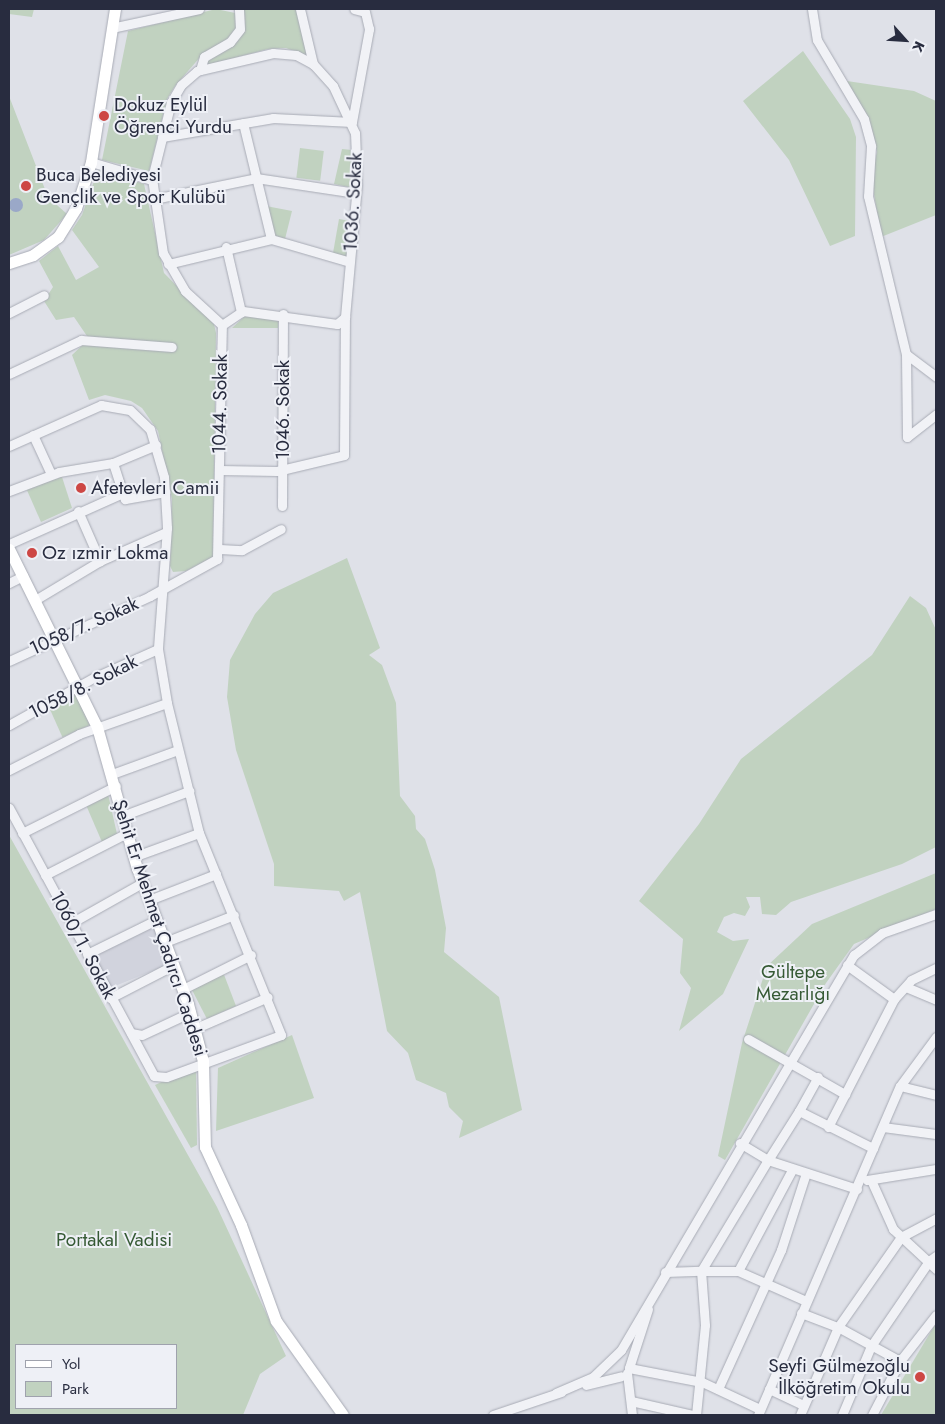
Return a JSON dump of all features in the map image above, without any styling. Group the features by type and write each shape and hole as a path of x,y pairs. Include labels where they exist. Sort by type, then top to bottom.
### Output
{"main road":[{"path":"9,263 34,255 58,237 76,208 91,162 116,27 115,9"},
{"name":"Şehit Er Mehmet Çadırcı Caddesi","path":"9,549 97,727 116,786 133,857 191,1012 203,1062 205,1147 240,1225 276,1322 343,1415"}],"street":[{"path":"116,27 199,9"},
{"path":"200,70 204,57 230,42 240,29 239,9"},
{"path":"300,9 313,64"},
{"path":"162,138 273,118 352,122 369,29 365,12 354,9"},
{"path":"812,9 823,52 864,119 871,146 868,196 906,354 907,437 936,414"},
{"name":"1036. Sokak","path":"219,470 283,469 344,455 346,317 356,193 352,122 333,86 313,64 296,55 273,53 200,70 176,92 162,138 152,180 154,199 168,264 185,291 222,324"},
{"path":"243,123 271,239"},
{"path":"91,162 152,180"},
{"path":"154,199 256,178 356,193"},
{"path":"168,264 226,247 271,239 350,262"},
{"path":"226,247 241,312"},
{"path":"9,313 44,295"},
{"path":"222,324 241,312 283,314 337,324 346,317"},
{"name":"1046. Sokak","path":"282,506 283,314"},
{"name":"1044. Sokak","path":"220,549 219,470 222,324"},
{"path":"9,374 81,340 172,346"},
{"path":"906,354 936,377"},
{"path":"9,446 95,406 110,405 142,418 156,445 165,492 166,532 159,590 158,650 167,703 199,833 251,955 281,1035 203,1062"},
{"path":"33,435 51,474"},
{"path":"9,491 51,474 113,463 156,445"},
{"path":"113,463 125,499 165,492"},
{"path":"9,544 78,510 123,493"},
{"path":"78,510 100,561"},
{"path":"159,590 208,566 220,549 242,550 281,529"},
{"path":"35,600 100,561 166,532"},
{"path":"9,583 23,576"},
{"name":"1058/7. Sokak","path":"9,661 159,590"},
{"name":"1058/8. Sokak","path":"9,725 78,688 158,650"},
{"path":"9,770 97,727 167,703"},
{"path":"112,774 178,750"},
{"path":"22,832 116,786"},
{"path":"122,816 188,791"},
{"name":"1060/1. Sokak","path":"9,808 110,998 131,1033 150,1072 160,1078 203,1062"},
{"path":"45,875 127,833"},
{"path":"133,857 199,833"},
{"path":"149,900 216,874"},
{"path":"71,923 142,883"},
{"path":"165,942 234,914"},
{"path":"556,1393 593,1378 613,1361 654,1288 791,1061 847,964 882,933 936,914"},
{"path":"87,954 156,920"},
{"path":"183,989 251,955"},
{"path":"847,964 894,999"},
{"path":"110,998 174,965"},
{"path":"828,1127 894,999 906,987 936,968"},
{"path":"906,987 936,1000"},
{"path":"196,1028 268,997"},
{"path":"131,1033 142,1035 191,1012"},
{"path":"748,1039 791,1061 845,1094"},
{"path":"613,1361 613,1373 626,1372 702,1382 759,1412 900,1086 936,1039"},
{"path":"631,1400 695,1415 702,1382 705,1325 701,1271 818,1078"},
{"path":"900,1086 936,1094"},
{"path":"798,1111 873,1148"},
{"path":"883,1127 936,1134"},
{"path":"740,1143 768,1160 792,1170 858,1185 871,1180 936,1169"},
{"path":"738,1272 792,1170"},
{"path":"718,1389 764,1284 806,1174"},
{"path":"871,1180 901,1237 932,1258 936,1269"},
{"path":"800,1415 838,1326 901,1237 936,1218"},
{"path":"842,1415 871,1346 932,1258"},
{"path":"665,1272 738,1272 806,1301"},
{"path":"626,1372 654,1288"},
{"path":"801,1313 838,1326 900,1361"},
{"path":"872,1415 900,1361 936,1315"},
{"path":"613,1361 624,1359 632,1415"},
{"path":"493,1415 556,1393 626,1372"},
{"path":"769,1390 804,1405"}],"shaded area":[{"path":"154,924 170,964 103,991 87,951"}],"green space":[{"path":"9,9 34,9 32,17 9,14"},
{"path":"216,9 235,13 239,21 234,35 202,55 175,86 167,99 149,171 102,160 128,31"},
{"path":"243,9 299,9 309,57 286,48 268,49 204,66 205,60 245,29"},
{"path":"803,51 850,119 856,137 855,236 830,246 789,160 743,101"},
{"path":"847,81 914,91 936,101 936,215 881,237 871,176 877,152 870,123"},
{"name":"Buca Belediyesi Gençlik ve Spor Kulübü","path":"9,96 48,197 67,214 44,240 9,255"},
{"path":"300,148 324,151 320,181 296,178"},
{"path":"342,149 352,150 353,188 334,184"},
{"path":"98,170 144,184 164,273 214,324 216,333 213,557 186,571 173,572 170,566 172,499 158,431 142,408 131,401 105,395 89,400 72,355 89,339 74,317 56,320 44,301 53,287 39,261 58,246 76,280 99,267 72,230 82,215"},
{"path":"266,206 292,211 285,239 273,235"},
{"path":"339,219 350,221 347,258 333,253"},
{"path":"245,316 279,317 278,328 232,328"},
{"path":"62,477 72,508 41,522 26,488"},
{"path":"347,558 380,648 369,655 382,665 396,703 400,796 415,816 416,829 425,839 435,870 446,928 444,952 499,997 522,1110 459,1138 463,1121 449,1107 446,1093 416,1080 408,1053 387,1031 360,892 344,901 339,891 274,886 274,864 236,750 227,697 230,660 255,614 273,593"},
{"path":"910,596 926,608 936,630 936,847 902,864 791,902 776,915 762,914 760,897 746,897 750,907 745,916 734,913 724,917 717,932 733,941 749,939 723,994 679,1031 691,988 680,973 683,939 639,901 699,824 741,759 872,655"},
{"path":"76,694 90,725 62,737 49,706"},
{"path":"108,794 117,834 102,842 86,805"},
{"name":"Portakal Vadisi","path":"9,835 217,1207 286,1356 260,1374 243,1415 9,1415"},
{"name":"Gültepe Mezarlığı","path":"936,873 936,909 854,944 826,983 725,1160 718,1156 742,1043 767,966 812,924"},
{"path":"223,972 236,1006 207,1019 191,988"},
{"path":"292,1035 314,1098 216,1131 218,1068"},
{"path":"196,1066 197,1145 191,1148 155,1085"},
{"name":"Seyfi Gülmezoğlu İlköğretim Okulu","path":"936,1323 936,1415 881,1415"}],"water":[{"path":"16,198 21,200 23,205 21,210 16,212 11,210 9,205 11,200"}],"place":[{"name":"Dokuz Eylül Öğrenci Yurdu","path":"104,116"},
{"name":"Buca Belediyesi Gençlik ve Spor Kulübü","path":"26,186"},
{"name":"Afetevleri Camii","path":"81,488"},
{"name":"Oz ızmir Lokma","path":"32,553"},
{"name":"Seyfi Gülmezoğlu İlköğretim Okulu","path":"920,1377"}]}
